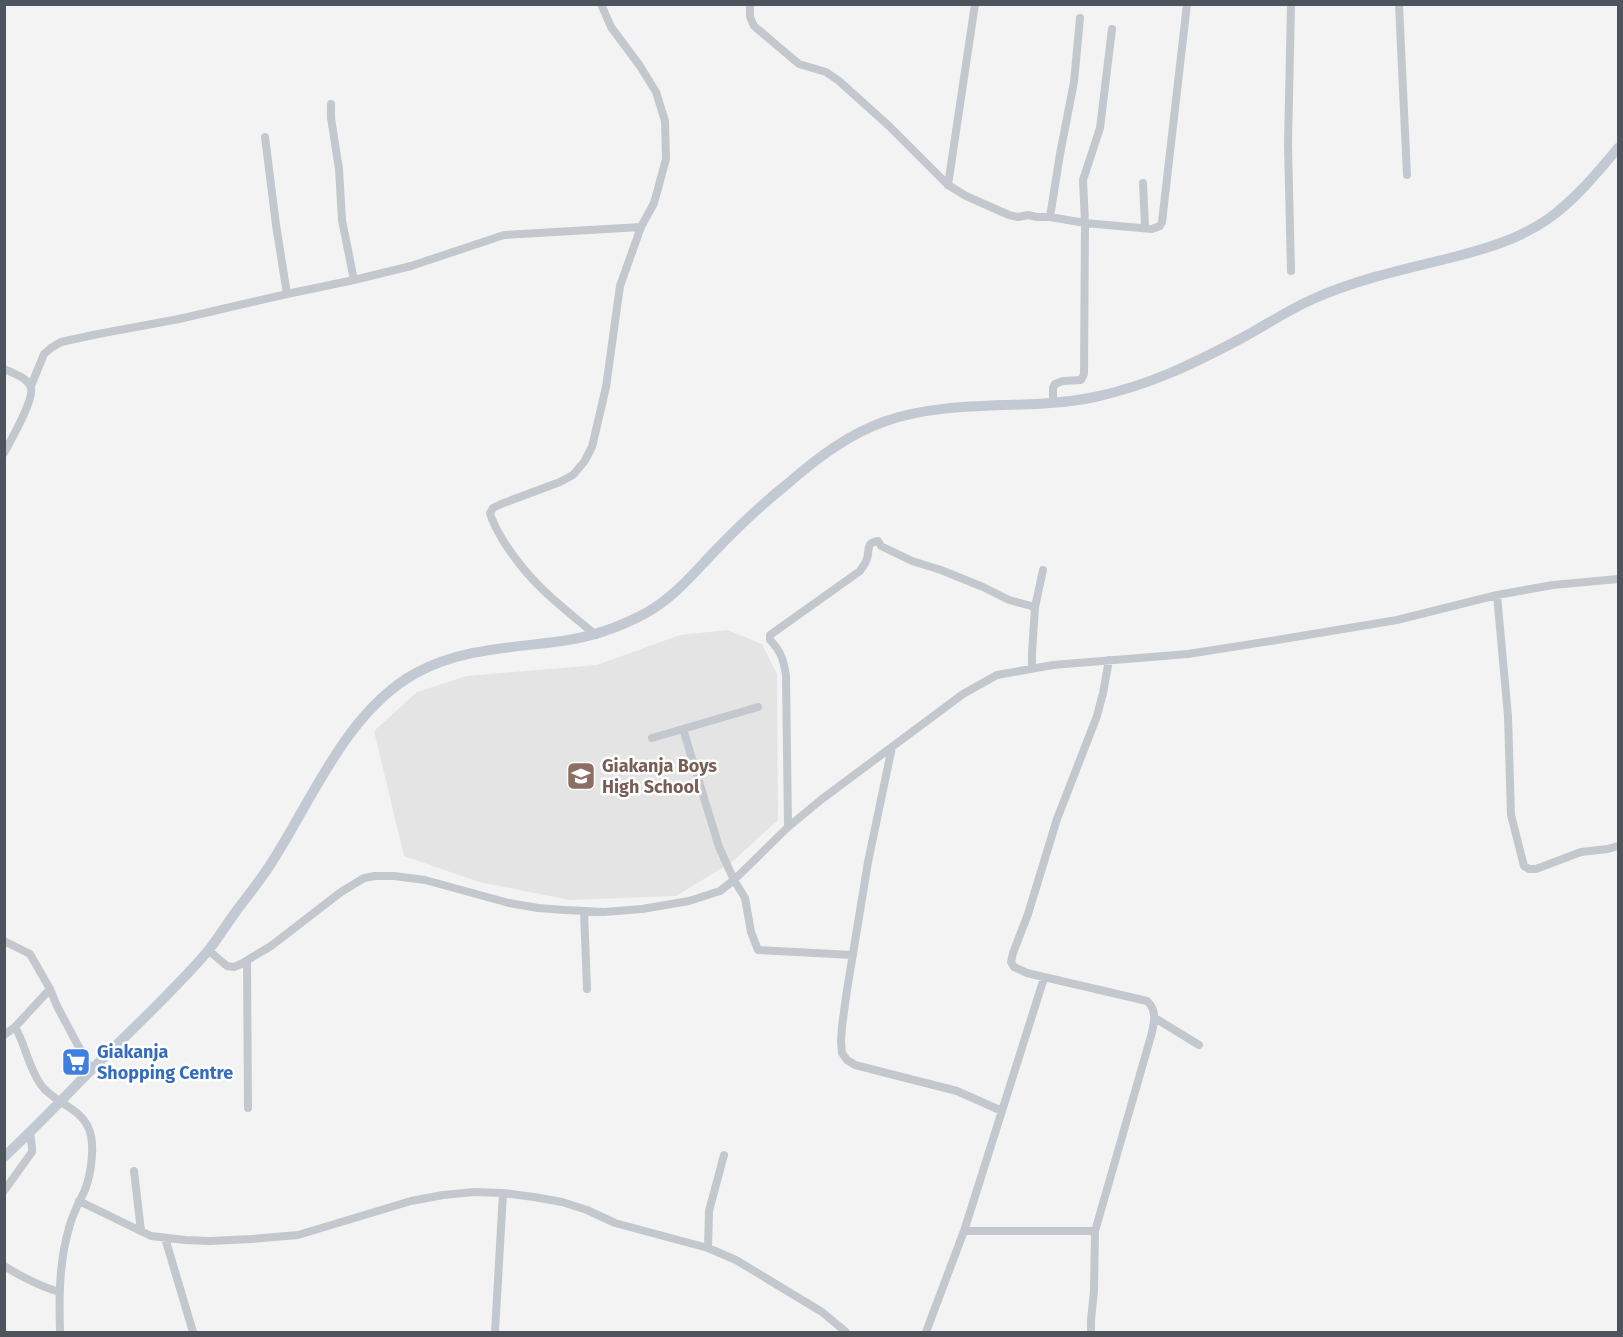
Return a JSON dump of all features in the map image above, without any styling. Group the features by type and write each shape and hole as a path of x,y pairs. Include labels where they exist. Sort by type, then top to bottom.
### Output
{"main road":[{"path":"4,1157 138,1024 208,950 271,864 342,744 375,705 415,674 465,654 596,634 645,613 665,601 694,574 754,511 818,458 863,431 886,421 910,415 943,410 1085,399 1155,380 1199,360 1311,300 1341,288 1374,277 1485,249 1515,238 1546,220 1573,199 1618,148"}],"street":[{"path":"596,634 532,580 516,561 492,523 490,513 493,508 501,504 573,475 584,462 592,447 606,387 621,286 641,227 654,203 666,159 665,121 656,92 611,27 602,4"},
{"path":"750,4 750,16 754,26 799,64 826,72 839,81 889,126 948,185 966,196 1018,217 1028,215 1085,223 1156,228 1162,222 1187,4"},
{"path":"948,185 975,4"},
{"path":"1291,4 1288,145 1291,271"},
{"path":"1400,4 1407,174"},
{"path":"1050,217 1074,82 1080,18"},
{"path":"1053,403 1055,384 1081,380 1084,374 1083,180 1100,128 1112,28"},
{"path":"331,104 339,169 342,220 354,280"},
{"path":"265,137 287,294"},
{"path":"1143,183 1144,227"},
{"path":"4,453 29,401 30,386 44,354 61,342 179,319 354,280 411,266 504,235 641,227"},
{"path":"4,369 25,380 30,386"},
{"path":"788,826 786,676 781,655 770,640 770,635 860,571 867,559 871,542 878,541 881,546 912,561 941,570 1009,600 1035,607"},
{"path":"1032,668 1035,607 1043,570"},
{"path":"208,950 227,966 234,967 247,962 272,946 341,892 363,878 375,876 425,880 509,903 538,908 584,911 642,909 673,905 720,891 788,826 822,799 948,705 998,675 1032,668 1188,654 1397,620 1553,585 1618,579"},
{"path":"1497,596 1508,716 1511,815 1524,866 1536,869 1581,852 1618,846"},
{"path":"1091,1332 1095,1231 1149,1046 1155,1018 1153,1008 1147,1001 1027,973 1014,967 1011,959 1028,914 1057,819 1097,716 1104,693 1109,660"},
{"path":"652,738 758,708"},
{"path":"683,729 719,847 745,898 751,932 758,950 853,956"},
{"path":"892,747 868,862 847,990 841,1041 844,1057 855,1065 957,1091 1002,1111"},
{"path":"584,911 587,989"},
{"path":"4,941 30,954 91,1070"},
{"path":"247,962 248,1108"},
{"path":"926,1332 964,1231 1044,978"},
{"path":"4,1035 15,1027 50,989"},
{"path":"1155,1018 1199,1045"},
{"path":"15,1027 40,1084 80,1114 92,1137 92,1154 86,1188 69,1228 59,1292 60,1332"},
{"path":"4,1191 32,1152 30,1133"},
{"path":"708,1248 709,1210 724,1155"},
{"path":"134,1171 141,1231"},
{"path":"79,1201 152,1236 209,1241 298,1234 411,1201 453,1194 503,1192 562,1202 615,1223 708,1248 736,1260 801,1298 846,1332"},
{"path":"495,1332 503,1192"},
{"path":"964,1231 1095,1231"},
{"path":"165,1238 193,1332"},
{"path":"4,1266 59,1292"}],"shaded area":[{"name":"Giakanja Boys High School","path":"727,630 762,644 777,674 778,820 732,862 676,896 570,900 479,882 404,856 374,731 417,692 467,676 597,665 680,635"}],"place":[{"name":"Giakanja Boys High School","path":"581,776"},
{"name":"Giakanja Shopping Centre","path":"76,1062"}]}
